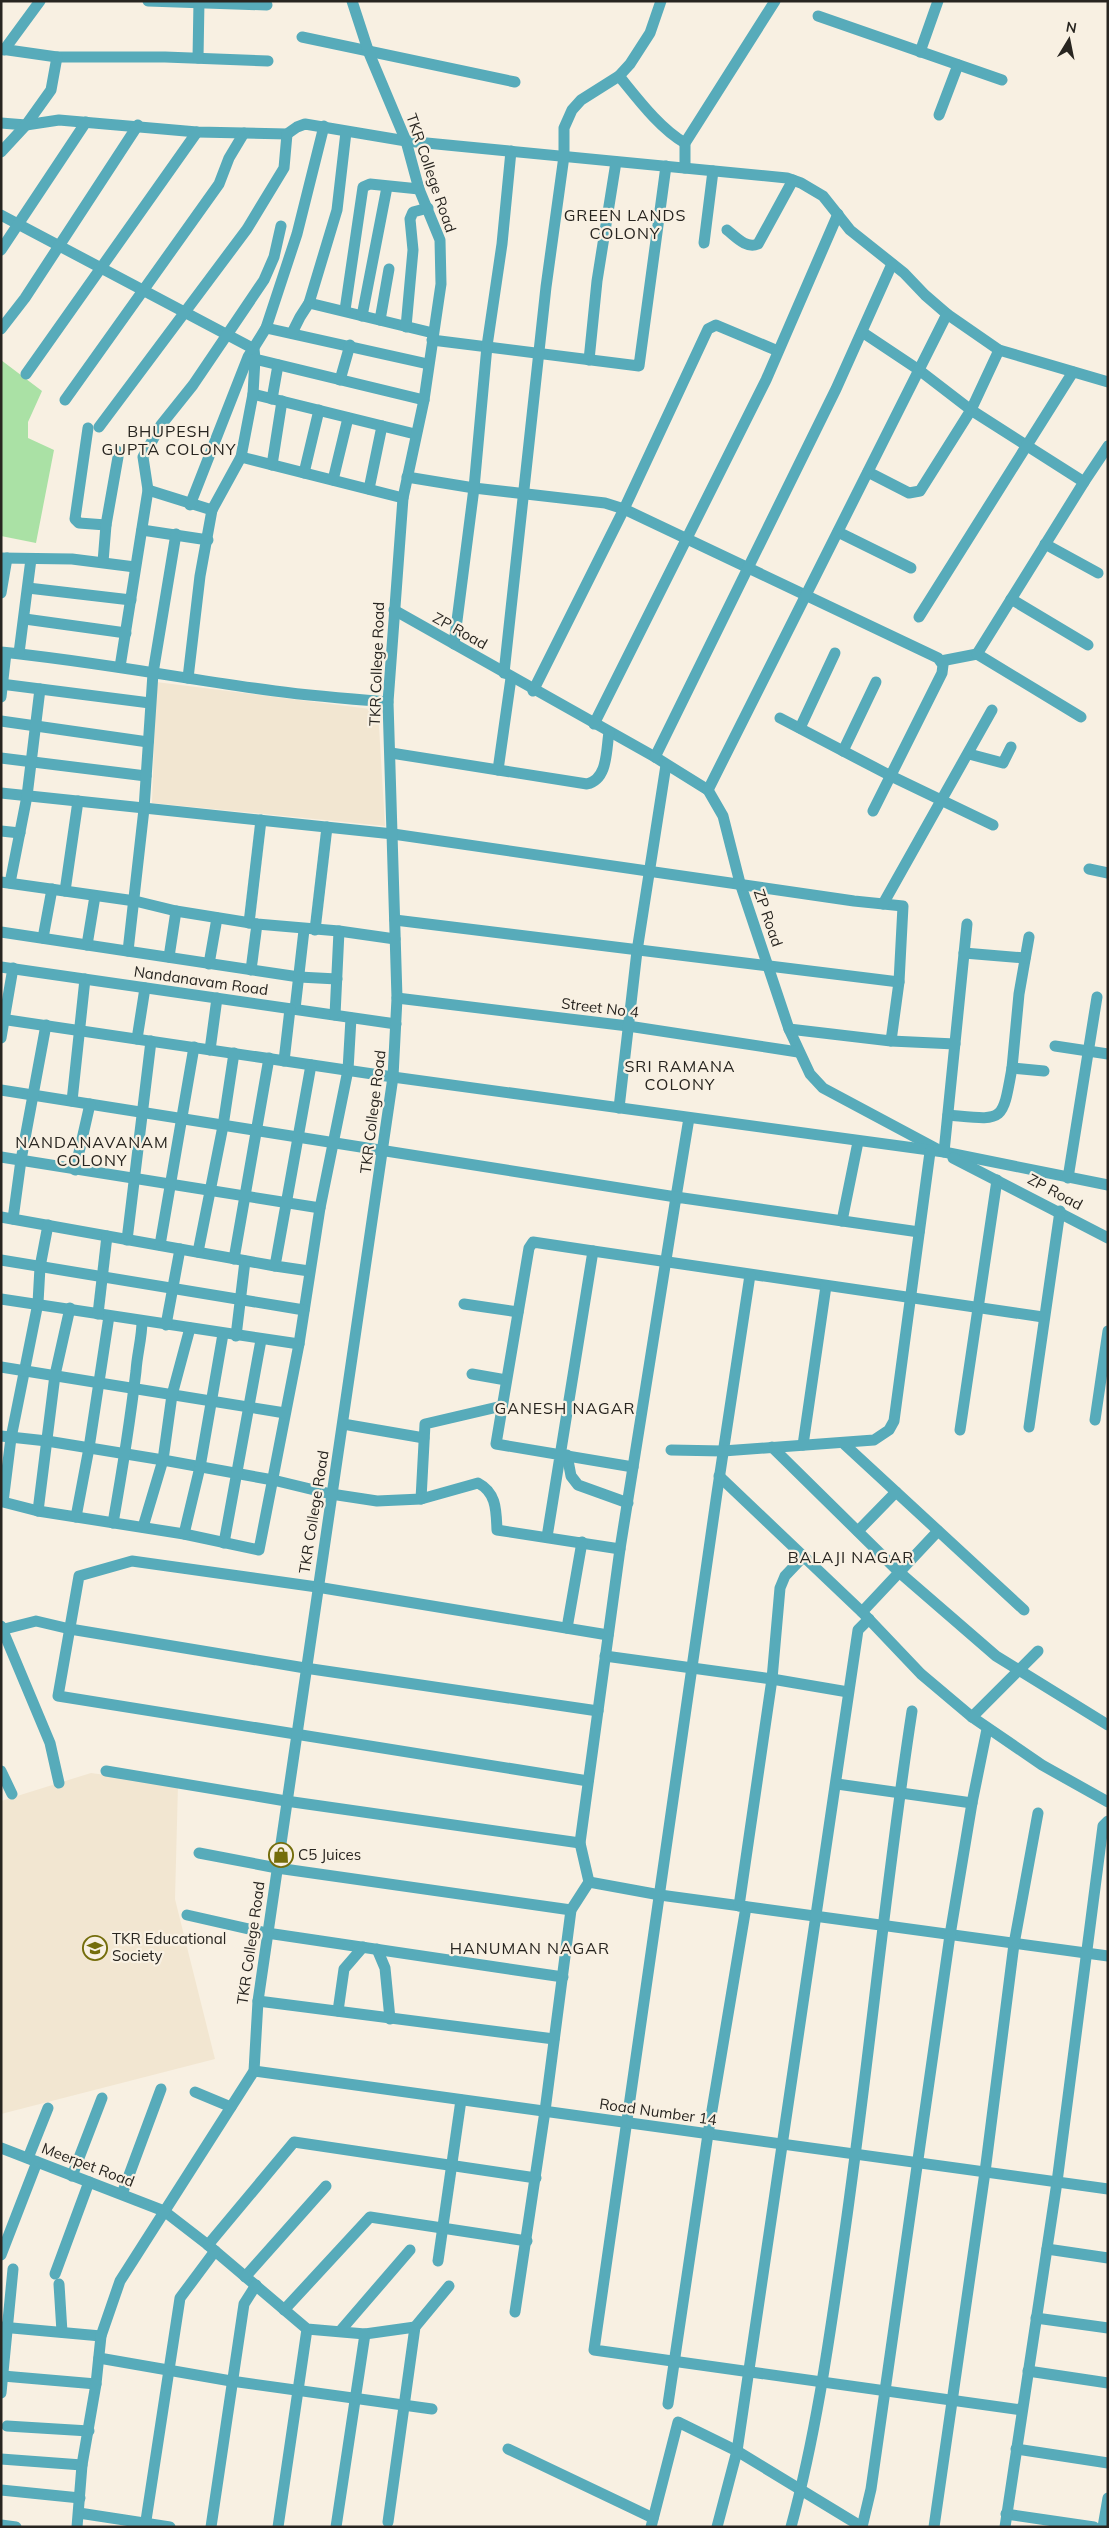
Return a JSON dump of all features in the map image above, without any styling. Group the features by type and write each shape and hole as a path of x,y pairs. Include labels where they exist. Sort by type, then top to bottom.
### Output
{"street":[{"path":"40,1 3,50 57,57 198,58 268,61"},
{"path":"148,1 267,5"},
{"name":"TKR College Road","path":"77,2527 82,2465 96,2384 101,2336 120,2281 254,2071 258,2001 267,1933 394,1077 397,998 388,702 403,498 415,434 424,400 441,284 440,240 419,189 406,141 370,53 352,1"},
{"path":"498,770 539,354 564,156 564,128 572,110 581,100 619,76 650,33 661,1"},
{"path":"685,168 685,143 775,1"},
{"path":"920,52 938,1"},
{"path":"198,58 199,2"},
{"path":"818,16 1002,80"},
{"path":"302,38 515,82"},
{"path":"1,152 26,125 51,90 57,57"},
{"path":"939,115 958,65"},
{"path":"619,76 652,115 675,138 685,143"},
{"path":"1,123 26,125 59,120 138,125 197,132 287,134 305,124 406,141 793,180 822,196 850,230 892,264 947,314 999,350 1108,382"},
{"path":"1,250 86,122"},
{"path":"1,329 59,247 138,125"},
{"path":"188,678 200,576 212,510 241,457 253,394 255,354 266,328 297,234 324,126"},
{"path":"26,374 197,132"},
{"path":"292,333 309,303 337,210 346,132"},
{"path":"64,400 219,184 229,158 244,133"},
{"path":"106,525 79,523 75,519 83,451 93,427 186,312 248,228 284,168 287,134"},
{"path":"454,644 474,488 488,346 502,244 511,151"},
{"path":"589,360 597,281 616,162"},
{"path":"309,303 345,310 406,327 433,337 539,354 639,366 666,166"},
{"path":"704,243 714,171"},
{"path":"727,230 747,245 753,246 758,244 793,180"},
{"path":"345,310 362,189 367,184 419,189"},
{"path":"362,316 386,186"},
{"path":"406,327 413,250 410,219 413,212 428,208"},
{"path":"594,724 778,351 838,214"},
{"path":"1,215 186,312 278,366 424,400"},
{"path":"120,667 148,490 143,458 147,446 193,385 264,280 274,257 281,226"},
{"path":"655,757 836,389 892,264"},
{"path":"380,320 389,269"},
{"path":"708,790 947,314"},
{"path":"533,691 624,509 708,329 716,325 778,351"},
{"path":"266,328 428,364"},
{"path":"862,332 919,370 971,410 1084,482"},
{"path":"340,380 350,346"},
{"path":"868,472 903,491 916,493 920,491 971,410 999,350"},
{"path":"190,505 248,357 255,354"},
{"path":"272,465 278,366"},
{"path":"919,617 1073,372"},
{"path":"253,394 415,434"},
{"path":"304,473 319,410"},
{"path":"333,480 348,418"},
{"path":"369,490 382,426"},
{"path":"976,654 1108,446"},
{"path":"103,562 106,525 118,457 117,451"},
{"path":"241,457 403,498"},
{"path":"407,477 474,488 605,502 624,509 941,661 976,654 1081,717"},
{"path":"148,490 190,505 212,510"},
{"path":"142,530 208,540"},
{"path":"838,532 911,568"},
{"path":"128,951 144,809 153,673 176,534"},
{"path":"1045,544 1098,573"},
{"path":"1,593 4,558 31,559 38,557 103,562 135,567"},
{"path":"19,653 25,619 31,559"},
{"path":"28,588 130,600"},
{"path":"1011,599 1088,645"},
{"name":"ZP Road","path":"394,610 533,691 655,757 708,790 723,816 740,883 788,1028 810,1074 823,1088 1108,1238"},
{"path":"25,619 126,633"},
{"path":"1,697 4,653 19,653 276,691 388,702"},
{"path":"800,728 835,653"},
{"path":"873,811 942,673 941,661"},
{"path":"843,751 876,682"},
{"path":"2,684 150,703"},
{"path":"40,688 27,796 20,833 6,882 135,901 176,911 253,924 339,931 395,939"},
{"path":"883,904 969,754 992,710"},
{"path":"780,718 891,776 993,825"},
{"path":"1,721 148,742"},
{"path":"391,753 587,784 596,782 602,775 609,732"},
{"path":"969,754 1002,763 1011,747"},
{"path":"1,758 146,776"},
{"path":"619,1108 637,951 666,765"},
{"path":"1,793 393,834 649,872 903,906 899,982 891,1040"},
{"path":"65,891 78,801"},
{"path":"251,970 261,820"},
{"path":"284,1061 292,1009 310,930 327,827"},
{"path":"1,831 20,833"},
{"path":"1089,869 1108,874"},
{"path":"44,938 52,889"},
{"path":"87,945 95,896"},
{"path":"169,957 176,911"},
{"path":"209,964 217,918"},
{"path":"394,920 899,982"},
{"path":"944,1152 967,924"},
{"path":"335,1015 339,931"},
{"path":"1,932 299,977 337,980"},
{"path":"948,1115 986,1118 999,1115 1005,1107 1029,937"},
{"path":"964,953 1025,958"},
{"path":"1,1038 7,967"},
{"name":"Nandanavam Road","path":"7,967 396,1024"},
{"path":"72,1101 85,979"},
{"path":"137,1039 145,988"},
{"path":"1068,1178 1097,997"},
{"path":"210,1050 217,998"},
{"name":"Street No 4","path":"397,998 628,1026 798,1052"},
{"path":"48,1225 40,1267 38,1303 24,1371 6,1437 3,1502 38,1511 184,1534 258,1550 299,1344 320,1208 348,1070 351,1018"},
{"path":"3,1019 394,1077 930,1152 944,1152 1108,1185"},
{"path":"14,1219 21,1160 46,1025"},
{"path":"788,1028 891,1040 955,1044"},
{"path":"127,1240 151,1041"},
{"path":"1055,1046 1108,1054"},
{"path":"160,1246 194,1047"},
{"path":"198,1252 212,1190 234,1053"},
{"path":"236,1336 246,1196 269,1058"},
{"path":"275,1266 311,1065"},
{"path":"1012,1068 1044,1072"},
{"path":"1,1090 223,1126 334,1141 383,1152 920,1232"},
{"path":"75,1170 90,1104"},
{"path":"515,2312 546,2111 571,1910 589,1882 580,1843 588,1781 620,1549 689,1118"},
{"path":"842,1221 858,1142"},
{"path":"670,1450 723,1451 874,1440 889,1430 894,1421 930,1152"},
{"path":"1,1157 75,1170 136,1177 320,1208"},
{"path":"960,1430 976,1308 997,1180"},
{"path":"1029,1427 1043,1317 1060,1212"},
{"path":"1,1217 309,1271"},
{"path":"76,1517 100,1384 103,1277 107,1236"},
{"path":"633,1467 496,1444 529,1248 533,1242 1043,1317"},
{"path":"166,1325 180,1249"},
{"path":"547,1537 564,1454 593,1251"},
{"path":"1,1260 304,1310"},
{"path":"750,1275 719,1476 594,2350 1022,2410"},
{"path":"803,1445 826,1286"},
{"path":"1,1299 70,1308 261,1340 299,1344"},
{"path":"464,1304 518,1312"},
{"path":"38,1511 55,1375 70,1308"},
{"path":"112,1523 125,1455 133,1390 142,1342 142,1321"},
{"path":"143,1528 162,1460 172,1395 190,1328"},
{"path":"1095,1420 1108,1331"},
{"path":"184,1534 200,1467 210,1400 223,1334"},
{"path":"224,1543 261,1340"},
{"path":"1,1367 133,1390 210,1400 285,1413"},
{"path":"472,1374 506,1380"},
{"path":"421,1499 424,1424 502,1406"},
{"path":"343,1424 424,1438"},
{"path":"6,1437 47,1441 162,1460 273,1480 331,1494 378,1501 421,1499 478,1483 488,1488 496,1504 497,1530 620,1549"},
{"path":"843,1442 1024,1610"},
{"path":"772,1448 900,1572 996,1656 1108,1725"},
{"path":"564,1454 571,1476 578,1485 628,1503"},
{"path":"719,1476 866,1615 922,1674 972,1717 1042,1766 1108,1802"},
{"path":"858,1531 896,1492"},
{"path":"717,2527 737,2451 782,2144 818,1917 858,1630 866,1615 900,1572 938,1530"},
{"path":"567,1628 582,1542"},
{"path":"668,2404 743,1906 772,1679 780,1588 785,1576 804,1556"},
{"path":"588,1781 58,1696 79,1576 132,1561 317,1587 608,1635"},
{"path":"59,1783 50,1742 2,1629 36,1622 305,1668 598,1711"},
{"path":"972,1717 1038,1651"},
{"path":"605,1656 772,1679 848,1692"},
{"path":"791,2527 801,2489 823,2382 856,2154 899,1791 912,1711"},
{"path":"508,2449 652,2522 678,2422 737,2451 862,2527 871,2489 950,1935 972,1803 987,1729"},
{"path":"106,1771 286,1801 580,1843"},
{"path":"1,1772 12,1794"},
{"path":"837,1784 899,1791 972,1803"},
{"path":"934,2527 985,2172 1014,1944 1038,1813"},
{"path":"1005,2527 1057,2182 1085,1953 1103,1826 1108,1821"},
{"path":"199,1854 277,1868 571,1910"},
{"path":"589,1882 660,1895 883,1927 1108,1956"},
{"path":"187,1915 267,1933 562,1977"},
{"path":"338,2012 344,1969 363,1947"},
{"path":"377,1949 385,1968 390,2019"},
{"path":"258,2001 554,2039"},
{"name":"Road Number 14","path":"254,2071 1108,2189"},
{"path":"122,2194 161,2089"},
{"path":"195,2092 231,2107"},
{"path":"72,2176 102,2098"},
{"path":"438,2261 461,2100"},
{"path":"1,2255 33,2160 48,2108"},
{"path":"145,2525 180,2298 212,2248 294,2142 536,2178"},
{"name":"Meerpet Road","path":"1,2148 164,2211 212,2248 307,2329"},
{"path":"62,2332 57,2279 89,2182"},
{"path":"245,2276 326,2186"},
{"path":"284,2310 370,2217 527,2241"},
{"path":"341,2330 410,2250"},
{"path":"1047,2250 1108,2258"},
{"path":"1,2393 4,2327 13,2269"},
{"path":"211,2527 231,2381 244,2304 256,2285"},
{"path":"388,2522 415,2327 448,2286"},
{"path":"1036,2318 1108,2328"},
{"path":"4,2327 101,2336"},
{"path":"278,2527 296,2390 307,2329 341,2330 365,2334 415,2327"},
{"path":"336,2527 365,2334"},
{"path":"98,2358 231,2381 432,2409"},
{"path":"1028,2371 1108,2383"},
{"path":"3,2376 96,2384"},
{"path":"7,2426 89,2431"},
{"path":"1016,2449 1108,2463"},
{"path":"1,2459 82,2465"},
{"path":"1,2490 80,2498"},
{"path":"1103,2527 1108,2498"},
{"path":"79,2513 145,2525 170,2527"},
{"path":"1006,2514 1094,2527"},
{"path":"1,2525 16,2527"}],"shaded area":[{"path":"156,682 378,710 385,826 152,803"},
{"name":"TKR Educational Society","path":"91,1773 178,1785 175,1899 215,2059 1,2114 1,1801"}],"green space":[{"path":"1,360 42,391 28,422 28,438 54,450 36,543 1,536"}],"place":[{"name":"C5 Juices","path":"281,1855"},
{"name":"TKR Educational Society","path":"95,1948"}],"district":[{"name":"GREEN LANDS COLONY","path":"625,224"},
{"name":"BHUPESH GUPTA COLONY","path":"169,440"},
{"name":"SRI RAMANA COLONY","path":"680,1075"},
{"name":"NANDANAVANAM COLONY","path":"92,1151"},
{"name":"GANESH NAGAR","path":"565,1408"},
{"name":"BALAJI NAGAR","path":"851,1557"},
{"name":"HANUMAN NAGAR","path":"530,1948"}]}
